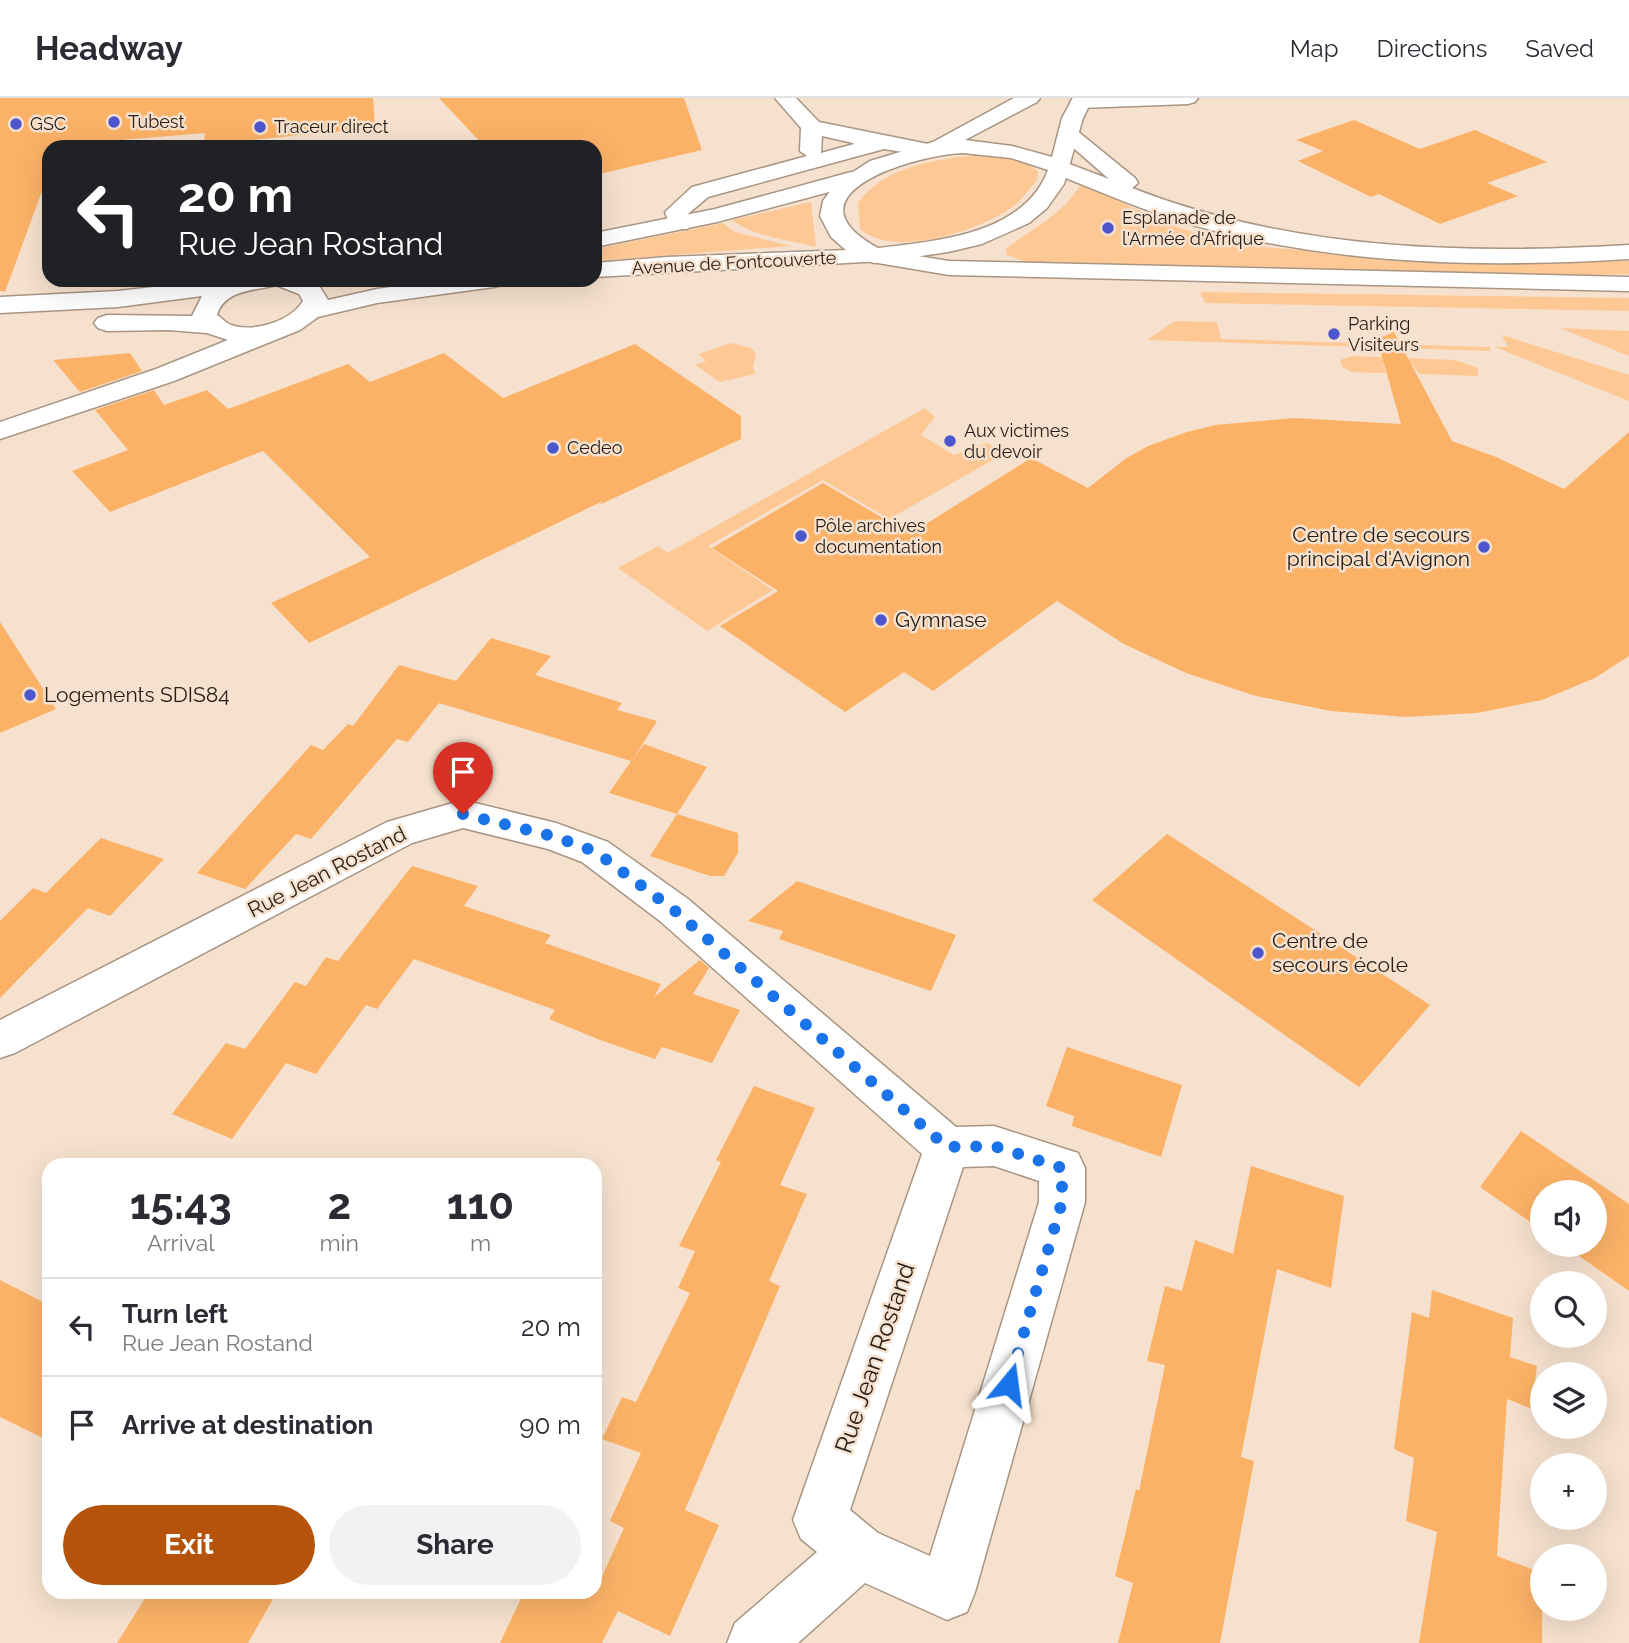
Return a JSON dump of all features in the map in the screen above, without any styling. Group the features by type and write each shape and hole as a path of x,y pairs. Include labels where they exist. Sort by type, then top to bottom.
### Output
{"main road":[{"path":"785,98 813,127 928,149 1005,149 1157,205 1235,228 1340,245 1488,255 1555,256 1629,252"},
{"name":"Avenue de Fontcouverte","path":"602,239 679,224 851,179 928,149 1030,98"},
{"path":"874,256 953,244 1004,227 1025,215 1053,184 1072,116 1082,100 1188,98"},
{"path":"797,164 810,154 813,127"},
{"path":"1069,134 1157,205"},
{"path":"679,224 676,212 700,192 884,142"},
{"path":"851,179 838,195 832,209 832,218 839,232 874,256 949,268 1629,284"},
{"name":"Avenue de Fontcouverte","path":"602,269 667,264 874,256"},
{"path":"0,305 118,299 217,287"},
{"path":"212,327 204,317 205,308 212,299 236,287"},
{"path":"302,293 337,287"},
{"path":"302,293 377,296 443,287"},
{"path":"0,431 180,369 288,327 302,293"},
{"path":"0,329 141,322 212,327 239,334 270,332"},
{"path":"180,369 200,349 212,327"},
{"name":"Rue Jean Rostand","path":"0,1040 400,832 463,814 556,837 596,852 674,910 947,1147 994,1146 1062,1168 1062,1202 947,1592 859,1552 820,1520 947,1147"},
{"path":"755,1643 859,1552"}],"shaded area":[{"path":"976,155 1001,157 1024,163 1038,171 1037,180 1011,208 958,233 914,242 894,242 875,238 860,229 858,203 882,181 911,167"},
{"name":"Esplanade de l'Armée d'Afrique","path":"1080,185 1165,223 1211,238 1251,246 1466,263 1629,261 1629,274 1568,276 1075,264 1026,262 1007,255 1006,249 1056,213"},
{"path":"811,202 816,247 751,231 732,220"},
{"path":"723,223 735,232 791,246 602,260 602,248"},
{"path":"1200,292 1629,298 1629,311 1205,303"},
{"path":"1175,321 1217,322 1221,339 1490,347 1490,351 1147,340"},
{"path":"1560,328 1629,331 1629,356"},
{"path":"1502,335 1629,375 1629,401 1495,347 1508,347"},
{"path":"731,343 751,348 756,354 753,366 755,374 720,382 695,365 706,361 698,354"},
{"path":"1353,356 1455,360 1478,368 1478,376 1419,374 1413,365 1383,364 1386,373 1352,372 1342,367 1340,360"},
{"path":"925,408 935,417 921,435 954,455 987,443 1005,453 889,519 823,480 708,546 773,590 707,631 618,568 658,546 668,553"}],"building":[{"path":"0,98 373,98 375,128 252,140 204,140 205,133 121,140 42,140 42,191 5,292 0,291"},
{"path":"439,98 684,98 702,150 602,173 602,140 478,140"},
{"path":"1354,120 1420,149 1475,130 1547,162 1487,183 1518,196 1440,224 1379,194 1371,197 1298,161 1323,151 1296,140"},
{"path":"1394,332 1452,441 1496,457 1564,489 1629,432 1629,656 1595,678 1542,700 1477,713 1406,717 1331,711 1256,696 1186,673 1124,644 1057,601 933,691 904,672 845,712 720,626 778,591 712,548 823,483 910,534 1031,458 1088,488 1125,459 1148,446 1215,425 1294,418 1401,424 1377,339"},
{"path":"635,344 741,416 741,439 599,505 603,501 309,643 271,603 370,557 263,451 110,512 72,471 128,450 95,410 154,390 164,405 207,390 228,409 348,364 370,382 444,353 503,398"},
{"path":"130,353 142,371 80,392 53,360"},
{"name":"Logements SDIS84","path":"0,622 56,709 0,733"},
{"path":"491,638 551,656 535,675 622,703 617,710 657,721 632,761 644,744 707,767 677,814 609,793 631,761 439,703 408,742 397,739 311,839 296,834 245,889 197,873 311,745 323,750 348,724 353,726 399,665 456,681"},
{"path":"677,814 738,833 738,853 724,876 710,876 650,856"},
{"name":"Centre de secours école","path":"1167,834 1430,1005 1359,1087 1092,900"},
{"path":"101,838 164,859 110,916 88,908 0,998 0,921 33,888 46,893"},
{"path":"412,866 478,886 464,906 551,935 545,943 661,984 654,997 700,960 709,968 693,994 740,1010 712,1063 662,1047 655,1059 600,1040 549,1019 555,1010 414,959 377,1009 366,1005 316,1074 286,1063 232,1139 172,1114 226,1043 245,1049 295,982 306,986 326,957 338,961"},
{"path":"797,881 956,935 931,991 779,939 783,931 748,921"},
{"path":"1067,1047 1182,1085 1161,1157 1072,1126 1074,1116 1046,1106"},
{"path":"754,1086 815,1108 780,1185 807,1194 769,1281 780,1286 685,1510 719,1525 670,1636 618,1611 602,1643 500,1643 521,1599 602,1599 602,1577 624,1528 610,1521 641,1453 602,1439 622,1397 636,1402 690,1293 678,1288 695,1251 679,1246 721,1162 716,1160"},
{"path":"1521,1131 1593,1180 1530,1180 1530,1222 1480,1187"},
{"path":"1251,1166 1344,1196 1331,1288 1277,1269 1241,1457 1254,1461 1220,1643 1118,1643 1133,1583 1115,1576 1136,1489 1139,1491 1165,1365 1147,1361 1165,1286 1182,1291 1195,1240 1233,1254"},
{"path":"1607,1189 1629,1204 1629,1291 1607,1276 1607,1271 1600,1271 1581,1257 1607,1257"},
{"path":"0,1280 42,1301 42,1438 0,1417"},
{"path":"1432,1290 1513,1318 1510,1357 1530,1364 1530,1408 1507,1399 1497,1556 1530,1568 1530,1621 1542,1621 1542,1643 1419,1643 1437,1532 1406,1521 1414,1458 1394,1449 1412,1312 1429,1318"},
{"path":"145,1599 273,1599 248,1643 117,1643"}],"place":[{"name":"Tubest","path":"114,122"},
{"name":"GSC","path":"16,124"},
{"name":"Traceur direct","path":"260,127"},
{"name":"Esplanade de l'Armée d'Afrique","path":"1108,228"},
{"name":"Parking Visiteurs","path":"1334,334"},
{"name":"Aux victimes du devoir","path":"950,441"},
{"name":"Cedeo","path":"553,448"},
{"name":"Pôle archives documentation","path":"801,536"},
{"name":"Centre de secours principal d'Avignon","path":"1484,547"},
{"name":"Gymnase","path":"881,620"},
{"name":"Logements SDIS84","path":"30,695"},
{"name":"Centre de secours école","path":"1258,953"}],"route":[{"path":"463,814 556,837 596,852 674,910 947,1147 994,1146 1062,1168 1062,1202 1009,1384"}]}
